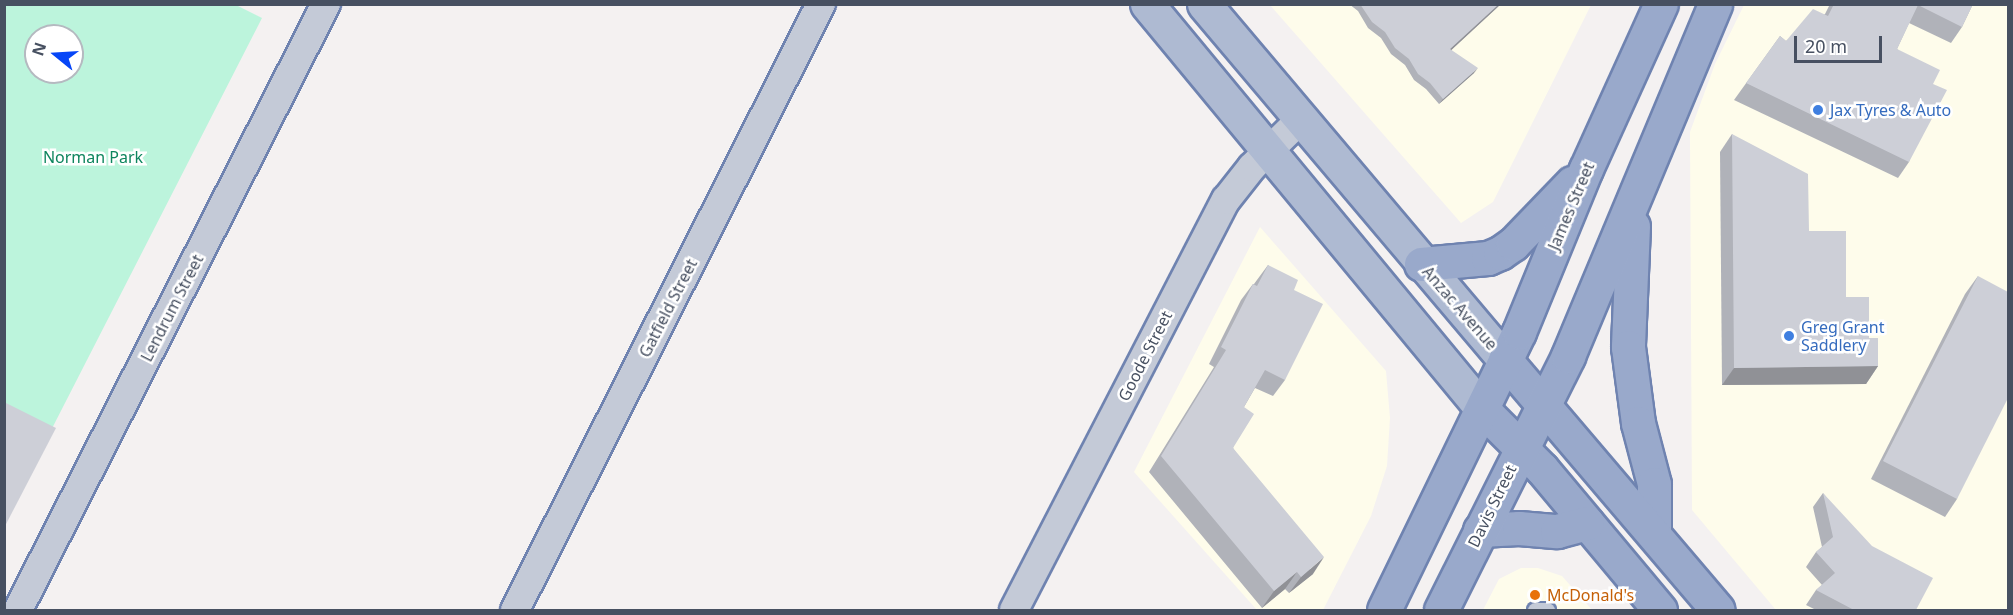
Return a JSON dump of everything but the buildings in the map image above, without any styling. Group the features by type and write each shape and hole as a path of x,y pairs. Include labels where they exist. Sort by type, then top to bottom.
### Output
{"highway":[{"name":"James Street","path":"1482,409 1586,169 1661,4"},
{"path":"1544,403 1568,356 1635,200 1715,4"},
{"path":"1421,264 1488,258 1500,253 1513,244 1586,169"},
{"path":"1635,200 1628,346 1638,423 1654,484 1654,534"},
{"name":"Anzac Avenue","path":"1505,360 1718,610"},
{"name":"Davis Street","path":"1441,610 1544,403"},
{"path":"1384,610 1482,409 1521,447 1660,610"},
{"path":"1480,530 1519,528 1557,531 1587,523"}],"main road":[{"path":"1147,4 1482,409"},
{"name":"Anzac Avenue","path":"1204,4 1421,264 1505,360"}],"street":[{"name":"Lendrum Street","path":"18,610 326,4"},
{"name":"Gatfield Street","path":"515,610 821,4"},
{"name":"Goode Street","path":"1014,610 1213,224 1238,184 1301,119"}],"lane":[{"path":"1535,610 1547,610"}],"shaded area":[{"path":"1270,5 1591,5 1493,202 1461,223"},
{"path":"1744,5 2008,5 2008,610 1776,610 1692,510 1690,132 1715,64"},
{"path":"1260,227 1386,371 1390,418 1387,466 1371,516 1323,610 1257,610 1134,472"},
{"name":"McDonald's","path":"1521,568 1538,568 1562,576 1592,610 1483,610 1499,579"}],"green space":[{"name":"Norman Park","path":"4,5 236,5 262,18 43,446 5,426"}],"place":[{"name":"Jax Tyres & Auto","path":"1818,110"},
{"name":"Greg Grant Saddlery","path":"1789,336"},
{"name":"McDonald's","path":"1535,595"}]}
